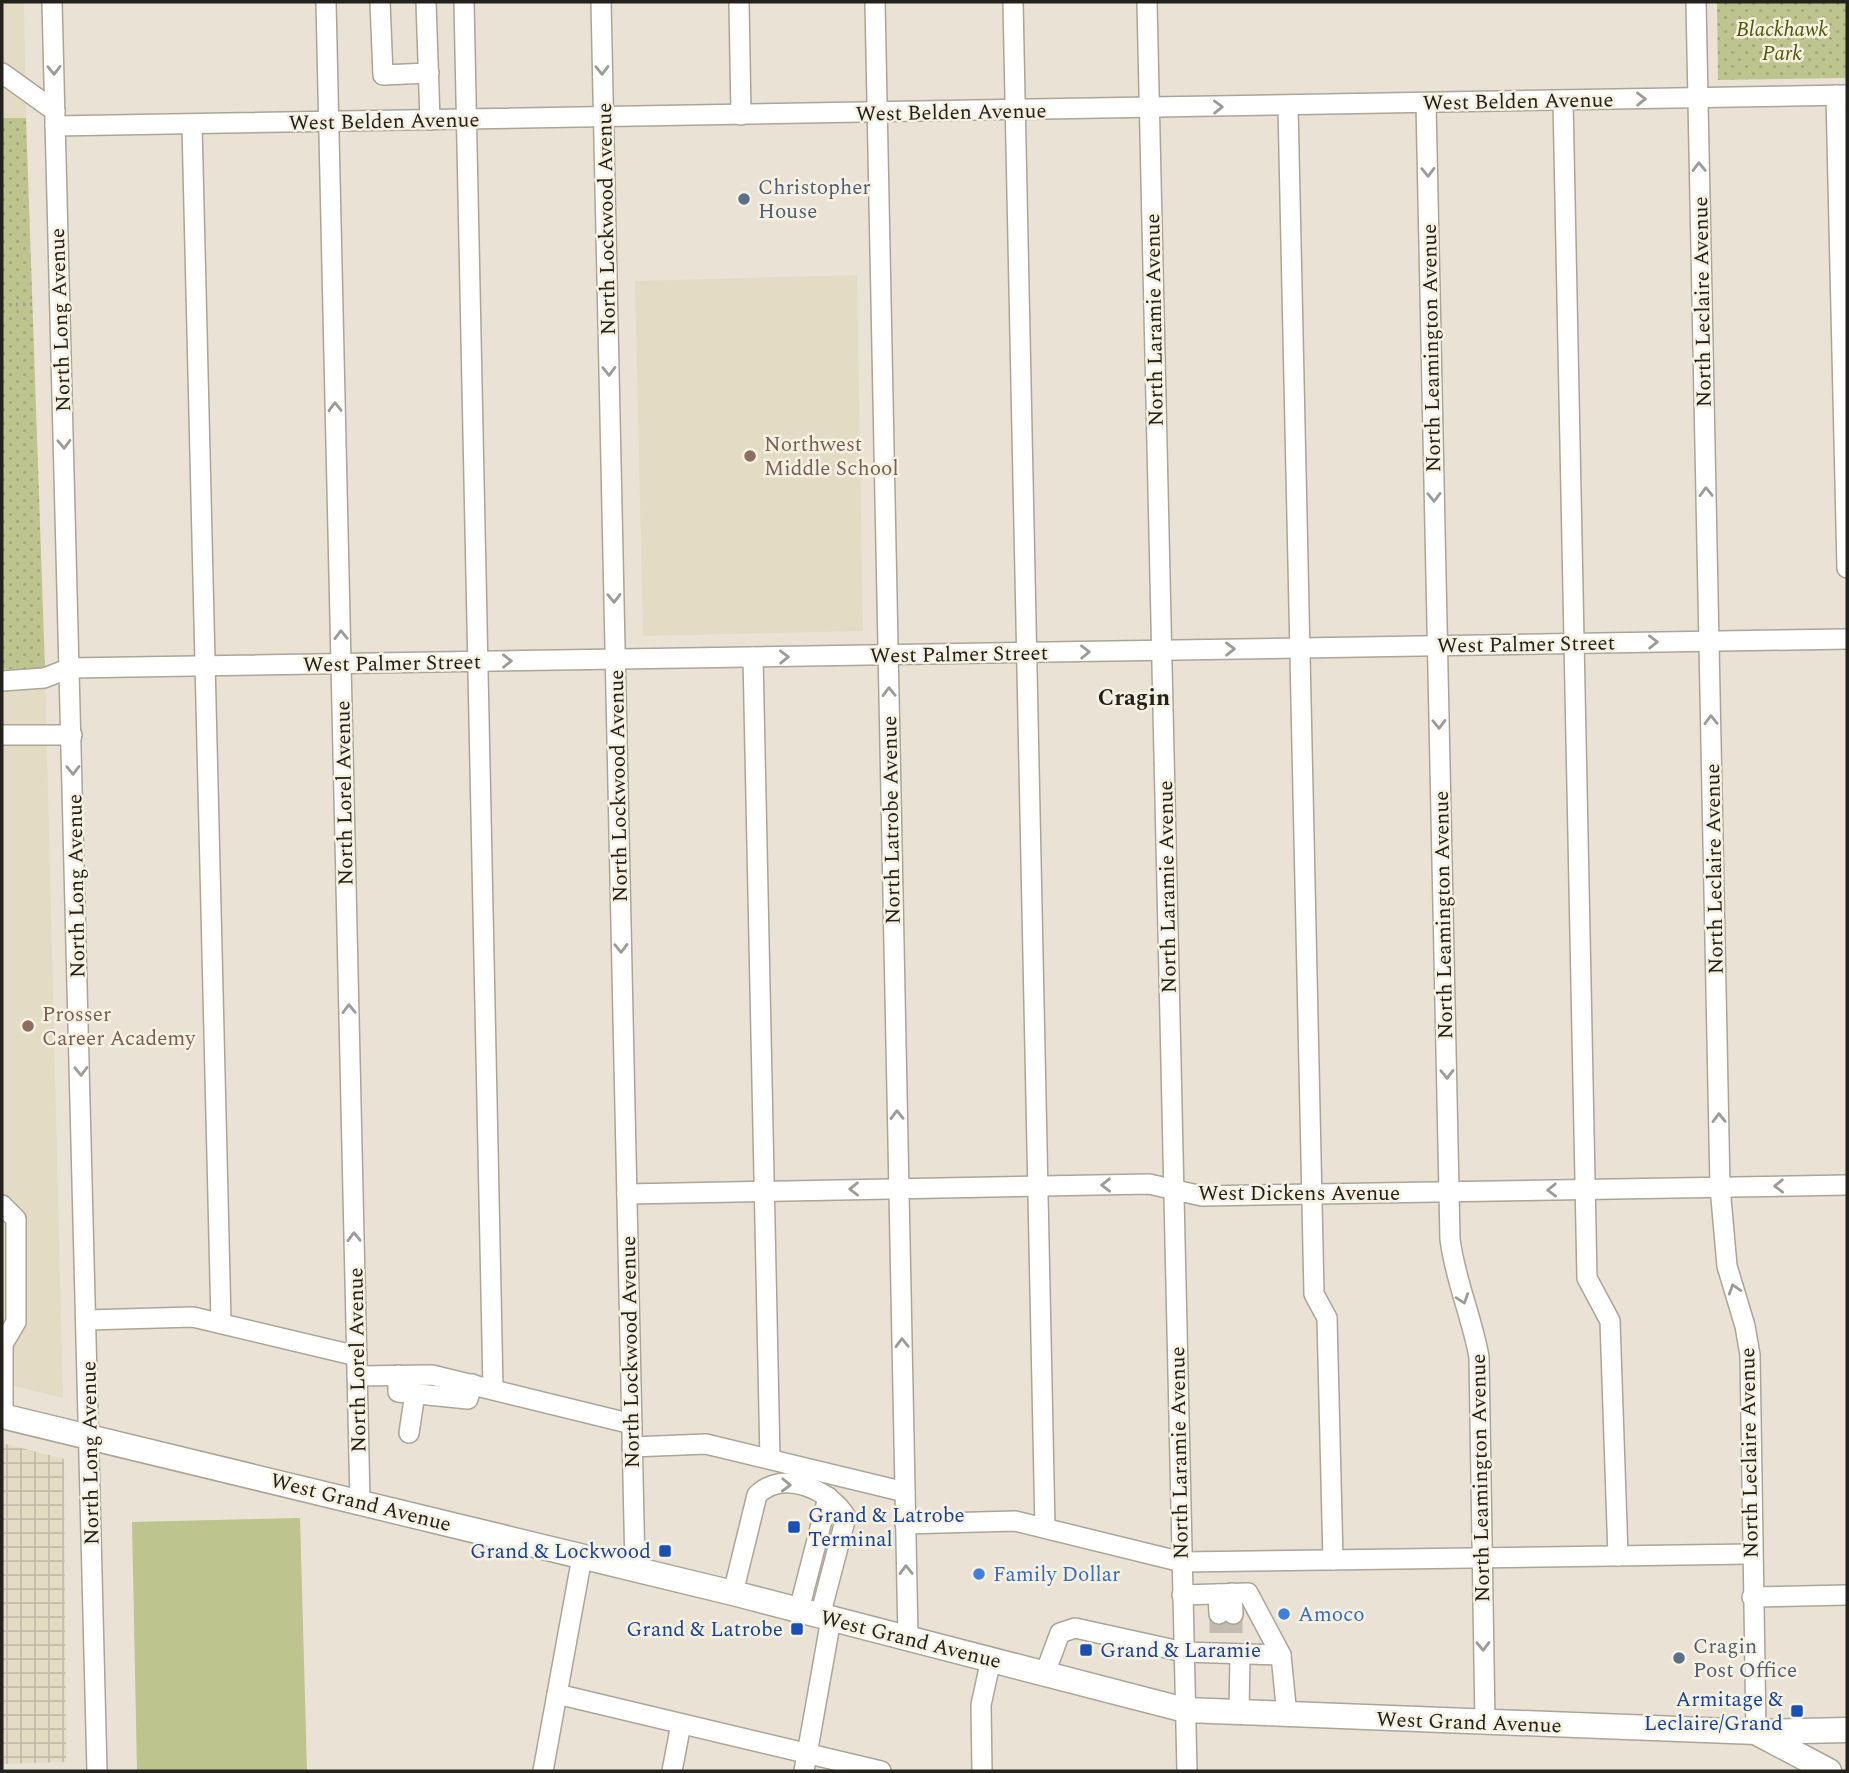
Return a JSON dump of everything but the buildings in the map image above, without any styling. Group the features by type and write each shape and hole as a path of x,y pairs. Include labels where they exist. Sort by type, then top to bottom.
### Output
{"main road":[{"name":"West Grand Avenue","path":"2,1416 733,1593 1185,1710 1756,1732 1829,1771"},
{"path":"1756,1732 1847,1730"}],"street":[{"name":"North Long Avenue","path":"52,2 97,1771"},
{"name":"North Lorel Avenue","path":"326,2 360,1501"},
{"path":"380,2 383,75 429,73"},
{"path":"426,2 430,120"},
{"path":"464,2 494,1388"},
{"name":"North Lockwood Avenue","path":"601,2 635,1569"},
{"path":"738,2 741,115"},
{"name":"North Latrobe Avenue","path":"875,2 908,1638"},
{"path":"1013,2 1045,1528"},
{"name":"North Laramie Avenue","path":"1147,2 1187,1771"},
{"name":"North Leclaire Avenue","path":"1696,2 1720,1187 1727,1266 1745,1326 1750,1355 1751,1554 1756,1732"},
{"path":"2,73 55,119"},
{"path":"1842,95 1847,568"},
{"name":"West Belden Avenue","path":"55,119 192,125 1842,95"},
{"path":"1563,100 1587,1278 1610,1321 1612,1335 1618,1556"},
{"name":"North Leamington Avenue","path":"1426,103 1449,1192 1454,1273 1475,1334 1479,1357 1485,1723"},
{"path":"1288,106 1314,1294 1327,1318 1332,1560"},
{"path":"192,125 221,1322"},
{"name":"West Palmer Street","path":"2,681 40,678 70,668 1847,639"},
{"path":"753,657 770,1459"},
{"path":"2,735 72,735"},
{"name":"West Dickens Avenue","path":"627,1194 1149,1184 1202,1196 1847,1185"},
{"path":"2,1205 16,1219 16,1322 3,1344 2,1416"},
{"path":"87,1320 193,1317 221,1322 357,1366 398,1376 432,1375 494,1388 632,1424"},
{"path":"398,1376 398,1392 468,1399 472,1384"},
{"path":"409,1433 415,1393"},
{"path":"632,1447 706,1444 905,1492"},
{"path":"733,1593 757,1495 766,1487 777,1483 814,1488 828,1497 846,1517 816,1615 805,1763"},
{"path":"905,1524 1015,1521 1182,1562 1751,1554"},
{"path":"542,1771 582,1557"},
{"path":"1182,1595 1248,1592 1281,1655 1287,1716"},
{"path":"1225,1593 1226,1614"},
{"path":"1752,1597 1847,1595"},
{"path":"1045,1674 1060,1633 1065,1629 1091,1631 1184,1652 1229,1648 1281,1655"},
{"path":"1229,1648 1239,1713"},
{"path":"982,1771 981,1705 991,1660"},
{"path":"557,1694 681,1724 805,1763 881,1771"},
{"path":"672,1771 681,1724"}],"path":[{"path":"2,305 34,304"}],"shaded area":[{"path":"2,2 24,2 26,118 2,118"},
{"name":"Northwest Middle School","path":"857,275 863,631 643,636 635,281"},
{"name":"Prosser Career Academy","path":"2,669 45,669 63,1398 2,1383"},
{"path":"2,1443 64,1459 66,1762 2,1764"}],"green space":[{"name":"Blackhawk Park","path":"1717,2 1847,2 1847,78 1718,80"},
{"path":"2,118 26,118 45,669 2,669"},
{"path":"300,1518 307,1771 137,1771 132,1522"}],"tunnel":[{"path":"1219,1614 1219,1639"},
{"path":"1233,1614 1233,1639"}],"place":[{"name":"Christopher House","path":"744,199"},
{"name":"Northwest Middle School","path":"750,456"},
{"name":"Prosser Career Academy","path":"28,1026"},
{"name":"Grand & Latrobe Terminal","path":"794,1527"},
{"name":"Grand & Lockwood","path":"665,1551"},
{"name":"Family Dollar","path":"979,1574"},
{"name":"Amoco","path":"1284,1614"},
{"name":"Grand & Latrobe","path":"797,1629"},
{"name":"Grand & Laramie","path":"1086,1650"},
{"name":"Cragin Post Office","path":"1679,1658"},
{"name":"Armitage & Leclaire/Grand","path":"1797,1711"}],"district":[{"name":"Cragin","path":"1134,697"}]}
